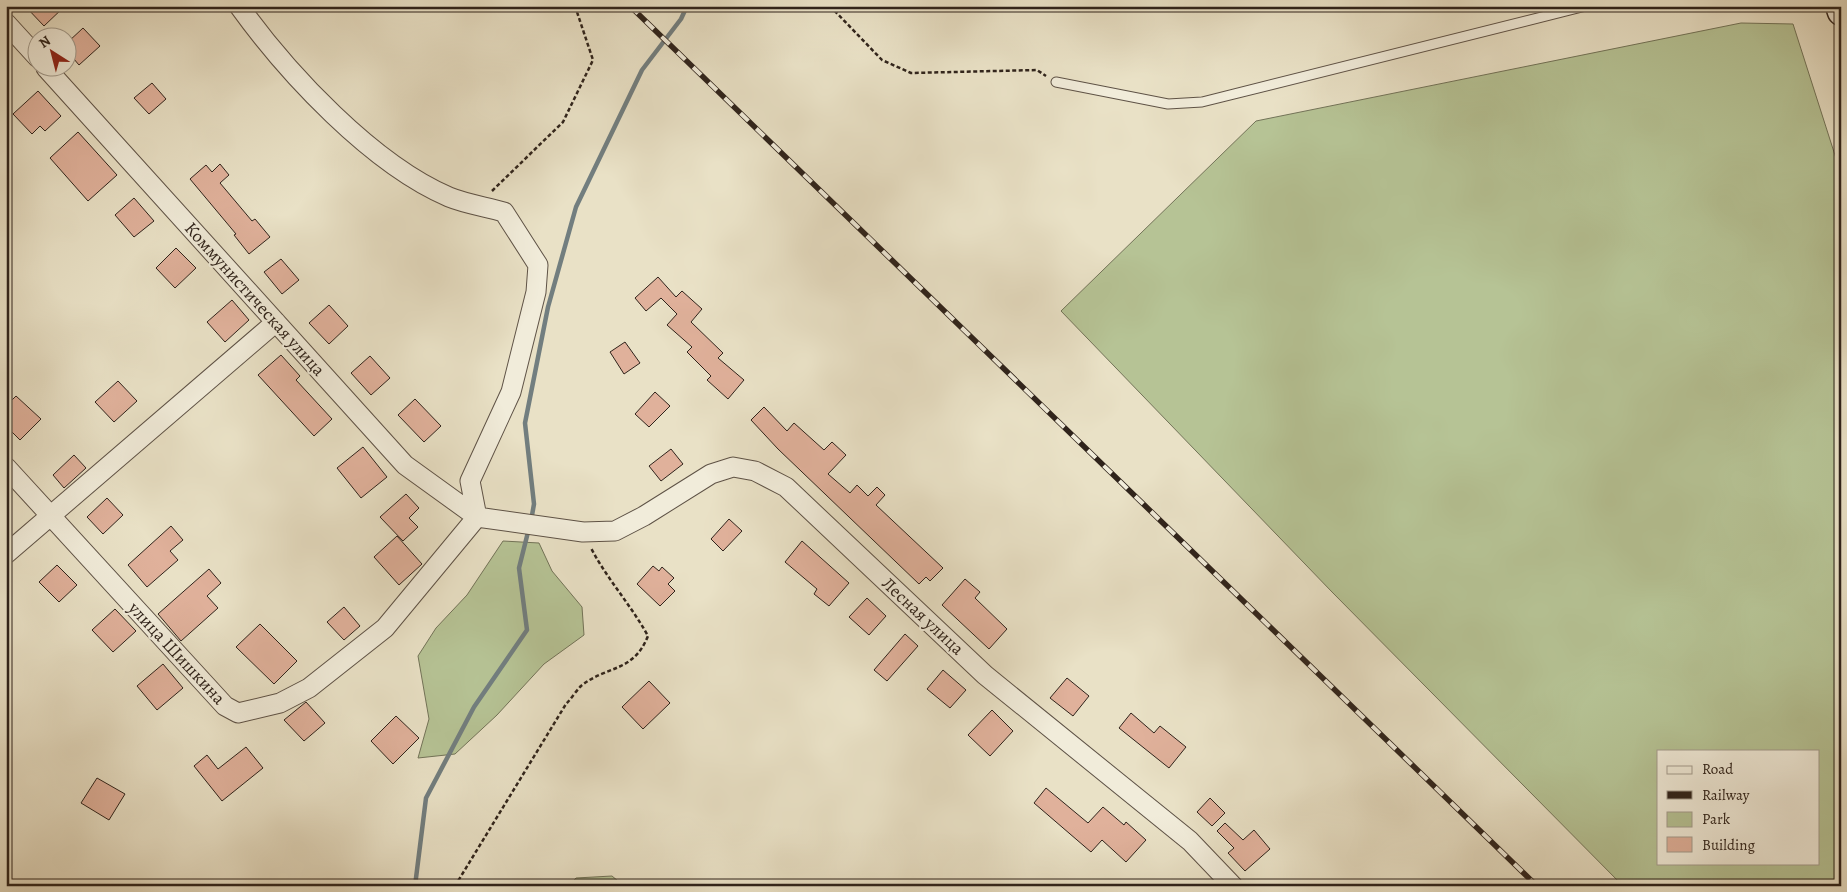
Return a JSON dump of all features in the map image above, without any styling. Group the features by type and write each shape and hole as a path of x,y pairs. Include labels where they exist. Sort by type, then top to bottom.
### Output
{"main road":[{"path":"1839,6 1841,12"}],"street":[{"path":"239,6 262,39 323,104 389,163 450,197 504,212 538,264 536,292 511,392 470,480 485,518 583,532"},
{"path":"6,23 28,47"},
{"name":"Коммунистическая улица","path":"55,78 405,465 485,518"},
{"path":"6,554 276,322"},
{"name":"Лесная улица","path":"583,532 615,531 644,516 711,474 733,466 755,471 786,487 985,675 1190,841 1233,886"},
{"name":"улица Шишкина","path":"6,467 225,706 238,712 280,703 309,688 385,628 485,518"}],"lane":[{"path":"1056,82 1168,104 1202,102 1586,6"}],"path":[{"path":"478,205 563,122 593,60 575,6"},
{"path":"830,6 882,60 911,73 1037,70 1056,82"},
{"path":"455,886 566,704 581,687 624,665 642,652 648,636 639,620 612,584 583,532"}],"green space":[{"path":"1741,23 1793,24 1841,174 1841,886 1623,886 1332,592 1061,311 1256,121"},
{"path":"503,541 539,543 552,571 582,607 584,635 544,664 497,715 455,754 418,758 429,719 418,656 436,628 467,595"},
{"path":"612,876 624,886 569,886 576,878"}],"building":[{"path":"25,6 65,6 44,26"},
{"path":"83,28 100,46 79,65 78,64 78,33"},
{"path":"152,83 166,99 149,114 134,98"},
{"path":"38,91 61,116 45,131 40,126 32,134 13,114"},
{"path":"78,132 117,175 88,201 50,158"},
{"path":"220,164 229,175 220,183 252,221 255,219 270,237 249,254 234,235 236,234 190,179 206,165 212,172"},
{"path":"134,198 154,221 134,237 115,215"},
{"path":"176,248 196,268 175,288 156,268"},
{"path":"281,259 299,280 282,294 264,272"},
{"path":"658,277 676,297 682,291 702,309 691,322 723,353 718,358 744,380 728,399 707,380 711,376 687,352 692,347 667,325 677,314 661,298 646,311 635,298"},
{"path":"232,300 249,320 225,342 207,322"},
{"path":"329,305 348,326 329,344 309,323"},
{"path":"625,342 640,363 624,374 610,352"},
{"path":"281,355 300,376 296,380 332,419 314,436 258,375"},
{"path":"370,356 390,378 371,395 351,373"},
{"path":"118,381 137,401 114,422 95,402"},
{"path":"655,392 670,406 649,427 635,414"},
{"path":"16,396 41,419 20,440 6,426 6,406"},
{"path":"415,399 441,426 424,442 398,415"},
{"path":"764,407 787,431 794,423 824,450 832,442 846,455 828,474 850,493 857,485 868,496 877,487 885,495 876,505 943,568 930,581 926,577 919,584 778,449 751,420"},
{"path":"363,447 387,477 361,498 337,468"},
{"path":"671,449 683,464 661,481 649,466"},
{"path":"74,455 86,468 64,488 53,475"},
{"path":"406,494 419,508 409,518 418,527 403,541 380,517"},
{"path":"107,498 123,515 103,534 87,517"},
{"path":"729,519 742,531 723,551 711,539"},
{"path":"171,526 183,540 170,551 178,560 147,587 128,565"},
{"path":"397,536 422,564 399,585 374,557"},
{"path":"802,541 849,583 829,606 814,594 817,589 785,562"},
{"path":"57,565 77,585 59,602 39,582"},
{"path":"653,566 659,571 662,567 674,578 668,584 675,591 660,606 637,584"},
{"path":"209,569 221,583 207,596 218,608 181,641 158,614"},
{"path":"965,579 980,592 975,598 1007,629 989,649 942,605"},
{"path":"867,598 886,616 869,635 849,617"},
{"path":"344,607 360,626 344,640 327,622"},
{"path":"115,609 136,631 113,652 92,630"},
{"path":"260,624 297,661 274,684 236,647"},
{"path":"905,634 918,646 887,681 874,670"},
{"path":"163,664 183,688 157,710 137,686"},
{"path":"943,670 966,690 950,708 927,689"},
{"path":"1067,678 1089,696 1073,716 1050,698"},
{"path":"649,681 670,703 643,729 622,707"},
{"path":"306,702 325,723 304,741 284,720"},
{"path":"992,710 1013,731 990,756 968,735"},
{"path":"1131,713 1154,733 1160,726 1186,747 1169,768 1119,728"},
{"path":"396,716 419,738 393,764 371,741"},
{"path":"246,747 263,768 222,801 194,766 207,755 218,769"},
{"path":"97,778 125,794 109,820 81,803"},
{"path":"1046,788 1088,823 1103,807 1124,825 1126,822 1146,840 1126,862 1102,840 1091,852 1034,803"},
{"path":"1210,798 1225,813 1212,826 1197,812"},
{"path":"1225,823 1243,840 1254,830 1270,849 1245,871 1228,853 1234,848 1217,831"}],"waterway":[{"path":"531,521 534,504 525,423 548,307 576,207 642,70 681,19 687,6"},
{"path":"415,886 426,798 474,707 527,630 519,568 529,528"}],"railway":[{"path":"630,6 1537,886"}]}
